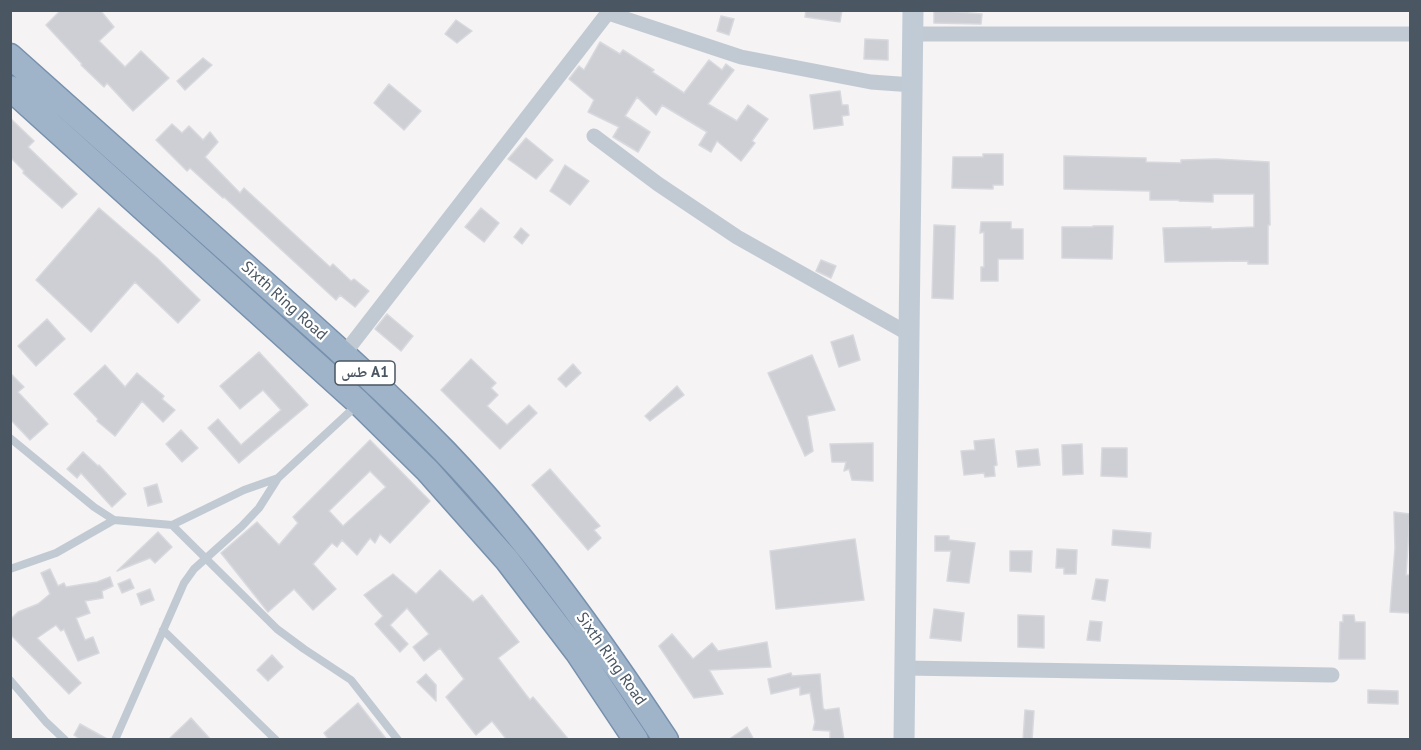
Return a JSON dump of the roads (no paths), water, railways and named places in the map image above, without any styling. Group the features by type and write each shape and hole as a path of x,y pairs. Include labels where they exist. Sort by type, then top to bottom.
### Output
{"highway":[{"name":"Sixth Ring Road","path":"10,56 378,385 460,469 548,572 611,656 666,740"},
{"name":"Sixth Ring Road","path":"10,88 359,403 428,471 507,560 578,652 636,740"},
{"path":"359,403 378,385"},
{"path":"528,588 548,572"}],"main road":[{"path":"904,740 914,10"}],"street":[{"path":"344,354 609,12 741,57 871,82 913,85"},
{"path":"914,34 1410,34"},
{"path":"594,136 658,184 737,237 909,334"},
{"path":"904,668 1332,675"}],"lane":[{"path":"114,740 184,583 194,569 259,508 278,478 359,403"},
{"path":"10,438 76,493 114,520 172,525 244,490 278,478"},
{"path":"10,569 56,553 114,520"},
{"path":"172,525 277,629 304,650 351,680 398,740"},
{"path":"164,630 276,740"},
{"path":"10,680 46,722 66,740"}]}
